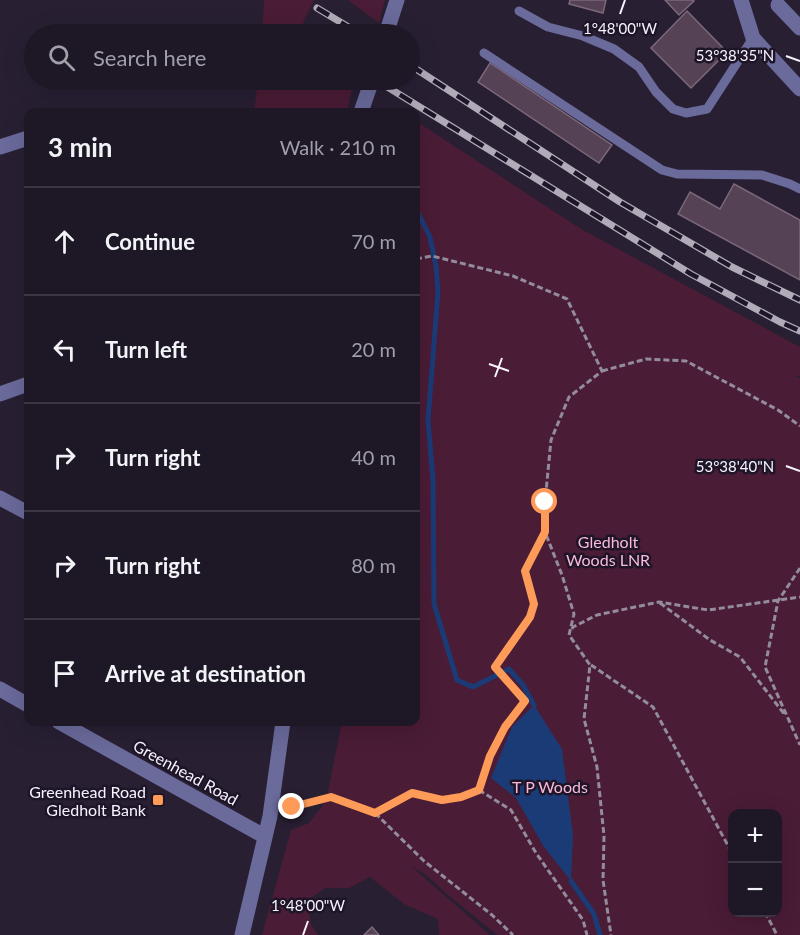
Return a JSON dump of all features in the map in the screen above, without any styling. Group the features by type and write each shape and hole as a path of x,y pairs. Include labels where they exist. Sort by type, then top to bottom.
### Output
{"street":[{"path":"389,24 397,0"},
{"path":"741,0 753,39 800,88"},
{"path":"778,5 800,28"},
{"path":"362,108 369,90"},
{"path":"0,147 24,139"},
{"path":"0,394 24,385"},
{"path":"0,498 24,511"},
{"path":"0,689 24,703"},
{"name":"Greenhead Road","path":"66,726 264,836"},
{"path":"242,935 270,816 282,726"}],"lane":[{"path":"519,11 548,27 583,36 614,49 639,68 656,93 674,109 686,113 707,109 753,39"},
{"path":"484,53 662,170 676,174 762,175 800,189"}],"path":[{"path":"420,258 438,257 513,276 567,298 602,371"},
{"path":"728,846 653,707 590,664 569,634 574,614 545,532 545,502 551,440 569,397 602,371 646,359 686,361 778,410 800,426"},
{"path":"479,790 490,756 505,727 525,701 495,667 530,617 534,604 525,571 545,532"},
{"path":"800,568 778,601 765,667 800,745"},
{"path":"569,634 573,627 597,615 659,602 708,610 800,597"},
{"path":"659,602 710,640 740,657 788,719"},
{"path":"590,664 584,719 597,767 604,836 603,880 610,935"},
{"path":"375,813 412,793 442,800 461,797 479,790"},
{"path":"479,790 511,810 536,853 583,920 588,935"},
{"path":"270,816 286,817 292,807 331,797 375,813 424,861 492,915 513,935"},
{"path":"768,917 777,935"}],"green space":[{"path":"264,0 314,0 303,24 263,24"},
{"path":"348,0 385,0 379,23"},
{"path":"257,90 352,90 348,108 254,108"},
{"name":"T P Woods","path":"420,124 581,229 800,347 800,376 796,376 800,378 800,935 497,935 425,874 412,867 490,935 439,935 438,919 404,904 370,877 349,888 325,888 307,901 311,924 318,935 262,935 291,830 309,823 326,801 341,726 420,726"}],"water":[{"path":"534,705 562,749 573,835 571,881 544,847 516,798 491,778 512,727"}],"building":[{"path":"570,0 606,0 603,13 569,4"},
{"path":"665,0 693,0 694,1 679,15"},
{"path":"687,11 727,52 691,88 651,48"},
{"path":"490,63 612,145 599,163 478,82"},
{"path":"734,184 800,220 800,280 678,214 690,192 720,209"},
{"path":"372,927 379,935 364,935"}],"waterway":[{"path":"420,217 430,237 438,292 428,420 433,480 434,604 457,680 473,687 509,669 523,685 534,705"},
{"path":"571,881 594,914 600,935"}],"railway":[{"path":"317,8 343,24"},
{"path":"420,72 620,202 732,267 800,300"},
{"path":"392,90 691,274 800,331"}],"place":[{"name":"Greenhead Road Gledholt Bank","path":"158,800"}],"route":[{"path":"292,807 331,797 375,813 412,793 442,800 461,797 479,790 490,756 505,727 525,701 495,667 530,617 534,604 525,571 545,532 545,502"}],"park label":[{"name":"Gledholt Woods LNR","path":"608,550"}]}
